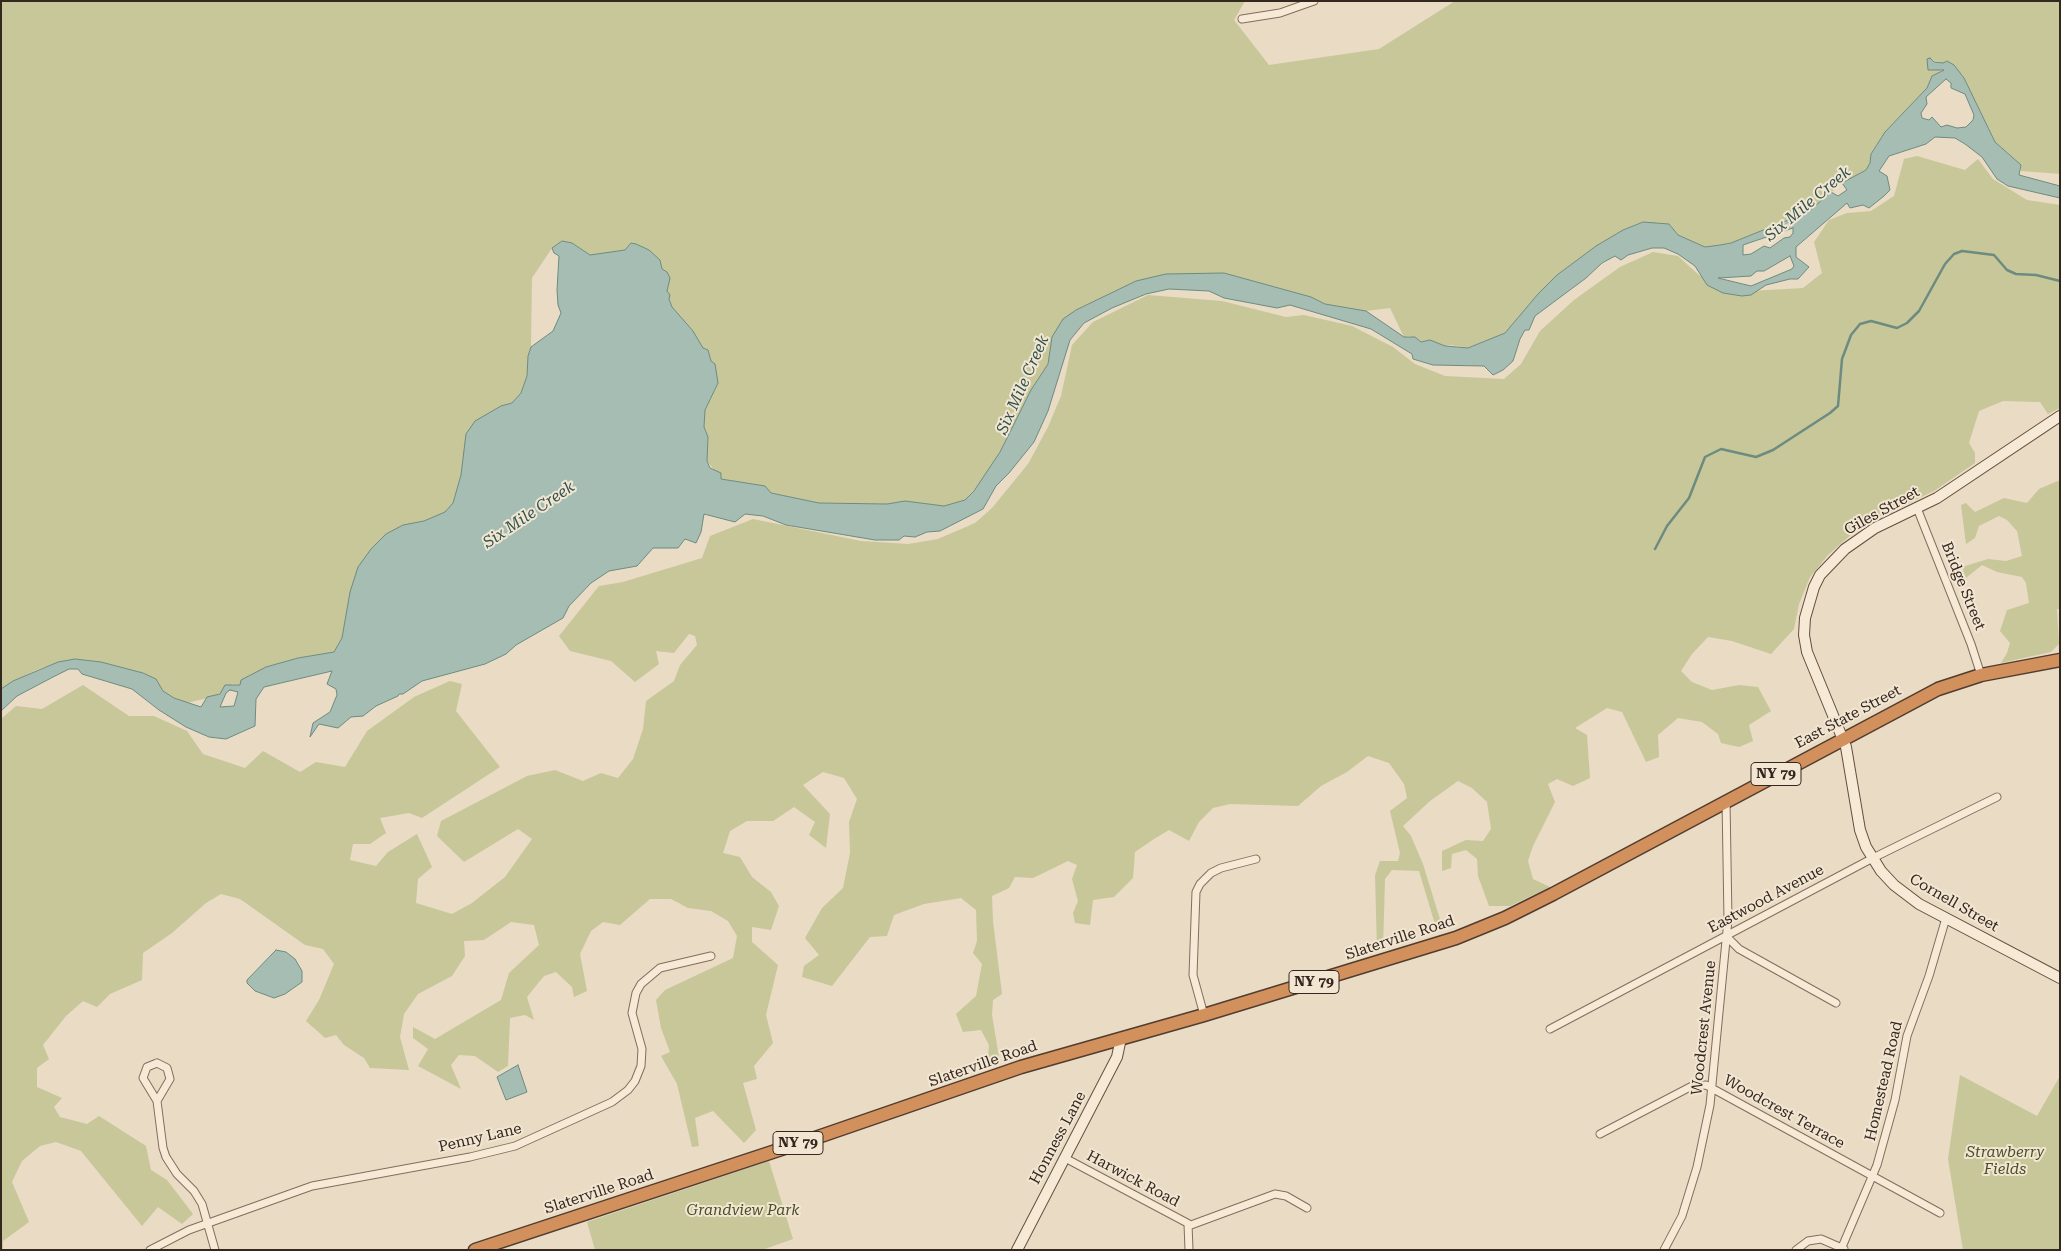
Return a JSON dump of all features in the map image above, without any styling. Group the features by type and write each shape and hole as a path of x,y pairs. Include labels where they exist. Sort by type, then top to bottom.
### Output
{"highway":[{"name":"East State Street","path":"1505,918 1938,689 1981,675 2060,660"},
{"name":"Slaterville Road","path":"475,1250 496,1246 1021,1067 1204,1015 1424,949 1505,918"}],"street":[{"path":"1242,19 1280,13 1314,1"},
{"name":"Giles Street","path":"1844,738 1807,652 1804,635 1808,601 1820,576 1845,549 1875,528 1917,508 2060,416"},
{"name":"Bridge Street","path":"1917,508 1971,644 1981,675"},
{"name":"Cornell Street","path":"1844,738 1860,830 1881,871 1904,894 2060,978"},
{"name":"Eastwood Avenue","path":"1550,1029 1873,858 1997,797"},
{"name":"Woodcrest Avenue","path":"1664,1250 1682,1216 1697,1166 1712,1087 1726,936 1726,800"},
{"path":"1204,1015 1193,975 1196,892 1200,884 1211,873 1221,868 1256,859"},
{"name":"Homestead Road","path":"1843,1248 1872,1177 1888,1131 1907,1036 1929,976 1946,918"},
{"path":"1726,936 1739,949 1836,1003"},
{"name":"Penny Lane","path":"150,1250 208,1223 312,1186 470,1157 514,1146 612,1102 635,1082 641,1066 642,1050 632,1013 636,993 641,984 648,976 660,968 711,956"},
{"name":"Honness Lane","path":"1017,1250 1117,1057 1121,1038"},
{"path":"157,1101 170,1079 167,1068 157,1063 147,1067 143,1078 157,1101 163,1148 176,1174 197,1195 208,1223 215,1250"},
{"name":"Woodcrest Terrace","path":"1600,1134 1692,1086 1706,1085 1940,1213"},
{"name":"Harwick Road","path":"1064,1158 1188,1224"},
{"path":"1188,1250 1188,1224 1195,1226 1275,1194 1286,1196 1307,1208"},
{"path":"1796,1250 1808,1241 1820,1239 1843,1248"}],"green space":[{"path":"1,1 1245,1 1234,20 1269,65 1379,49 1455,1 2060,1 2060,174 2021,171 2021,165 1995,142 1964,78 1954,65 1947,61 1943,63 1927,59 1941,69 1939,73 1932,76 1927,88 1885,132 1871,153 1870,163 1866,170 1842,183 1808,212 1731,243 1705,247 1678,235 1669,224 1642,222 1623,230 1596,246 1557,275 1505,333 1468,348 1451,345 1445,346 1430,340 1421,342 1410,336 1404,337 1390,308 1366,311 1325,304 1311,297 1224,273 1136,281 1076,310 1048,364 1031,390 1000,452 982,481 965,500 944,506 905,501 887,504 819,503 771,493 765,486 721,479 707,461 708,437 704,427 705,410 718,383 708,350 703,348 693,331 672,308 667,291 667,272 662,269 660,260 649,250 631,243 625,250 590,255 572,243 562,241 552,248 532,278 531,347 528,356 527,376 521,393 512,403 501,406 467,434 461,475 453,503 445,512 424,521 403,525 386,534 350,592 342,638 334,652 298,658 266,667 240,685 233,684 216,696 187,703 163,691 156,679 143,673 101,662 75,659 58,662 34,671 1,689"},
{"path":"1917,156 1965,170 1978,159 1993,179 2027,200 2060,205 2060,408 2048,414 2040,402 2003,401 1979,411 1969,443 1975,453 1975,463 1934,491 1863,524 1828,555 1810,577 1799,604 1794,629 1771,654 1732,641 1708,637 1692,654 1681,671 1692,682 1712,690 1739,685 1758,687 1771,711 1749,725 1753,741 1739,747 1721,743 1718,734 1702,722 1678,718 1658,735 1659,757 1646,762 1622,712 1607,708 1575,728 1587,735 1590,778 1573,786 1557,779 1548,784 1555,802 1533,846 1528,861 1533,879 1550,887 1510,906 1489,906 1478,876 1477,859 1466,850 1452,854 1451,868 1442,871 1442,851 1466,840 1483,841 1491,829 1487,802 1472,788 1458,781 1430,801 1403,826 1411,836 1423,864 1443,929 1437,931 1419,871 1392,870 1385,879 1383,949 1377,949 1375,875 1380,861 1398,861 1400,853 1390,811 1407,798 1404,784 1389,763 1368,756 1347,772 1321,786 1298,806 1230,804 1213,808 1199,822 1189,841 1169,830 1154,839 1135,852 1133,878 1114,897 1093,900 1090,925 1075,923 1073,913 1078,901 1072,879 1077,865 1068,861 1033,878 1015,877 1009,888 992,896 993,921 1002,994 993,1000 992,1015 1000,1063 987,1067 989,1045 981,1030 963,1032 956,1014 976,996 982,964 973,953 977,941 976,910 961,898 924,904 894,915 887,936 870,937 832,986 802,977 804,966 819,955 805,938 822,908 843,888 850,853 849,822 857,799 844,778 823,772 803,785 830,814 826,848 809,835 815,822 794,807 773,821 747,821 730,831 723,853 740,857 752,877 771,892 779,906 771,930 752,927 752,942 778,965 766,1015 773,1043 754,1066 757,1079 743,1083 756,1130 744,1143 713,1111 695,1118 699,1146 692,1147 677,1084 661,1056 670,1052 661,1028 656,1000 665,990 733,958 737,936 728,921 711,911 688,908 671,899 650,899 620,925 603,922 591,931 580,954 587,991 574,997 572,987 556,972 544,976 527,997 534,1020 525,1015 510,1018 508,1066 498,1072 475,1056 459,1055 451,1065 461,1089 418,1066 428,1049 413,1038 413,1027 435,1039 501,1000 509,973 539,945 534,925 511,922 484,940 464,941 465,956 452,976 418,994 404,1014 400,1037 409,1070 370,1068 364,1058 344,1045 336,1035 325,1038 306,1021 319,1000 334,964 323,949 305,945 240,899 221,894 206,903 172,933 143,953 142,980 110,994 97,1007 83,1001 66,1016 43,1045 49,1059 37,1068 37,1087 62,1098 54,1107 60,1117 87,1124 99,1116 146,1146 151,1170 167,1180 193,1214 182,1224 158,1207 142,1226 81,1151 56,1142 40,1146 22,1161 12,1182 29,1222 3,1241 3,1250 1,1250 1,719 16,706 42,709 83,685 129,716 154,716 187,731 203,754 245,768 263,751 300,772 316,762 345,767 367,731 414,697 450,681 462,684 456,711 500,767 422,818 409,813 380,818 386,833 370,844 353,844 350,860 376,866 388,852 417,834 432,867 418,879 416,903 452,914 472,903 505,877 532,839 518,829 464,862 437,836 441,821 527,776 555,770 583,781 601,773 618,778 633,759 643,729 646,701 674,681 680,665 697,645 695,636 689,634 674,653 656,651 659,664 635,682 611,661 570,651 559,636 599,586 623,582 702,558 710,536 753,519 861,541 908,544 938,539 975,523 992,508 1028,464 1048,427 1061,396 1072,345 1093,322 1148,295 1222,301 1286,317 1304,315 1352,326 1393,347 1415,364 1445,376 1504,379 1521,364 1540,331 1574,300 1620,267 1653,252 1678,256 1699,275 1732,292 1803,288 1822,273 1814,242 1829,220 1847,213 1871,211 1894,196 1904,159"},
{"path":"2060,480 2060,609 2057,609 2059,644 2051,652 2001,663 2010,643 2000,631 2007,610 2029,603 2026,583 2022,577 1997,572 1982,565 1966,578 1962,567 1988,559 2006,561 2022,556 2017,531 2007,520 1999,516 1979,526 1975,538 1966,544 1961,505 1966,503 1975,512 2004,498 2027,503 2039,489"},
{"name":"Strawberry Fields","path":"1960,1075 2037,1116 2060,1076 2060,1250 1963,1250 1948,1159"},
{"name":"Grandview Park","path":"769,1161 793,1239 762,1250 595,1250 587,1222"}],"water":[{"name":"Six Mile Creek","path":"1930,58 1934,62 1943,63 1947,61 1954,65 1964,78 1995,142 2021,165 2019,175 2060,186 2060,198 2008,186 1997,179 1982,157 1965,144 1955,138 1935,137 1926,144 1889,156 1879,171 1887,176 1890,190 1869,208 1863,205 1850,208 1847,203 1796,247 1796,257 1809,267 1798,279 1766,285 1751,295 1742,296 1723,293 1707,285 1695,266 1678,254 1664,248 1652,248 1628,255 1621,260 1615,256 1602,263 1586,278 1535,316 1529,330 1525,330 1520,339 1513,361 1503,370 1493,375 1484,366 1433,365 1413,359 1412,354 1371,329 1290,305 1277,308 1224,298 1209,291 1169,289 1146,294 1112,308 1084,323 1070,340 1048,411 1034,442 996,486 983,509 940,531 927,532 915,537 904,536 899,540 875,540 786,525 763,516 745,514 735,522 704,514 701,532 696,543 685,539 678,548 653,548 637,566 609,571 591,583 569,606 563,618 516,645 506,654 485,664 422,681 403,694 399,694 376,706 363,716 351,717 338,728 319,724 310,737 313,723 330,712 337,695 336,689 327,684 332,671 264,687 256,699 255,726 226,739 209,737 186,727 159,710 132,689 82,674 78,669 69,669 17,696 1,711 1,689 13,681 58,662 75,659 101,662 143,673 156,679 163,691 174,698 201,707 207,697 220,694 225,685 240,685 241,680 266,667 298,658 334,652 342,638 350,592 358,567 371,549 386,534 403,525 424,521 445,512 453,503 461,475 466,434 475,421 501,406 512,403 521,393 527,376 528,356 531,347 553,331 561,313 558,305 557,290 559,256 554,253 552,248 562,241 572,243 590,255 625,250 631,243 649,250 660,260 662,269 667,272 670,278 667,291 670,295 669,299 672,307 693,331 703,348 708,350 711,361 715,364 718,383 705,410 704,427 708,437 707,461 710,468 721,473 721,479 765,486 771,493 819,503 887,504 905,501 944,506 965,500 974,491 1000,452 1031,390 1048,364 1052,337 1063,319 1076,310 1136,281 1166,274 1224,273 1311,297 1325,304 1366,311 1404,337 1415,337 1421,342 1430,340 1445,346 1468,348 1505,333 1557,275 1596,246 1623,230 1643,222 1669,224 1678,235 1705,247 1720,245 1731,243 1808,212 1831,192 1838,196 1847,190 1842,183 1866,170 1870,163 1871,154 1885,132 1927,88 1932,76 1944,70 1928,70 1927,59","holes":["1946,79 1951,83 1951,88 1965,94 1974,115 1973,120 1966,127 1957,128 1947,125 1941,127 1932,117 1929,120 1922,118 1921,113 1927,104 1926,97","1793,228 1793,233 1790,237 1784,238 1770,248 1764,246 1751,254 1743,255 1743,245","1790,256 1794,266 1792,269 1751,286 1718,278 1751,276 1757,271 1764,271","230,690 238,692 234,706 220,707 226,693"]},
{"path":"276,950 286,952 295,959 302,971 302,982 285,994 274,998 255,991 247,983 247,980"},
{"path":"518,1065 527,1092 506,1100 497,1077"}],"waterway":[{"path":"1655,549 1667,526 1689,498 1705,457 1721,449 1756,457 1773,450 1830,413 1838,406 1842,359 1851,335 1860,324 1871,321 1897,328 1907,323 1919,311 1945,264 1954,254 1962,251 1994,255 2007,270 2016,274 2036,275 2060,281"}]}
